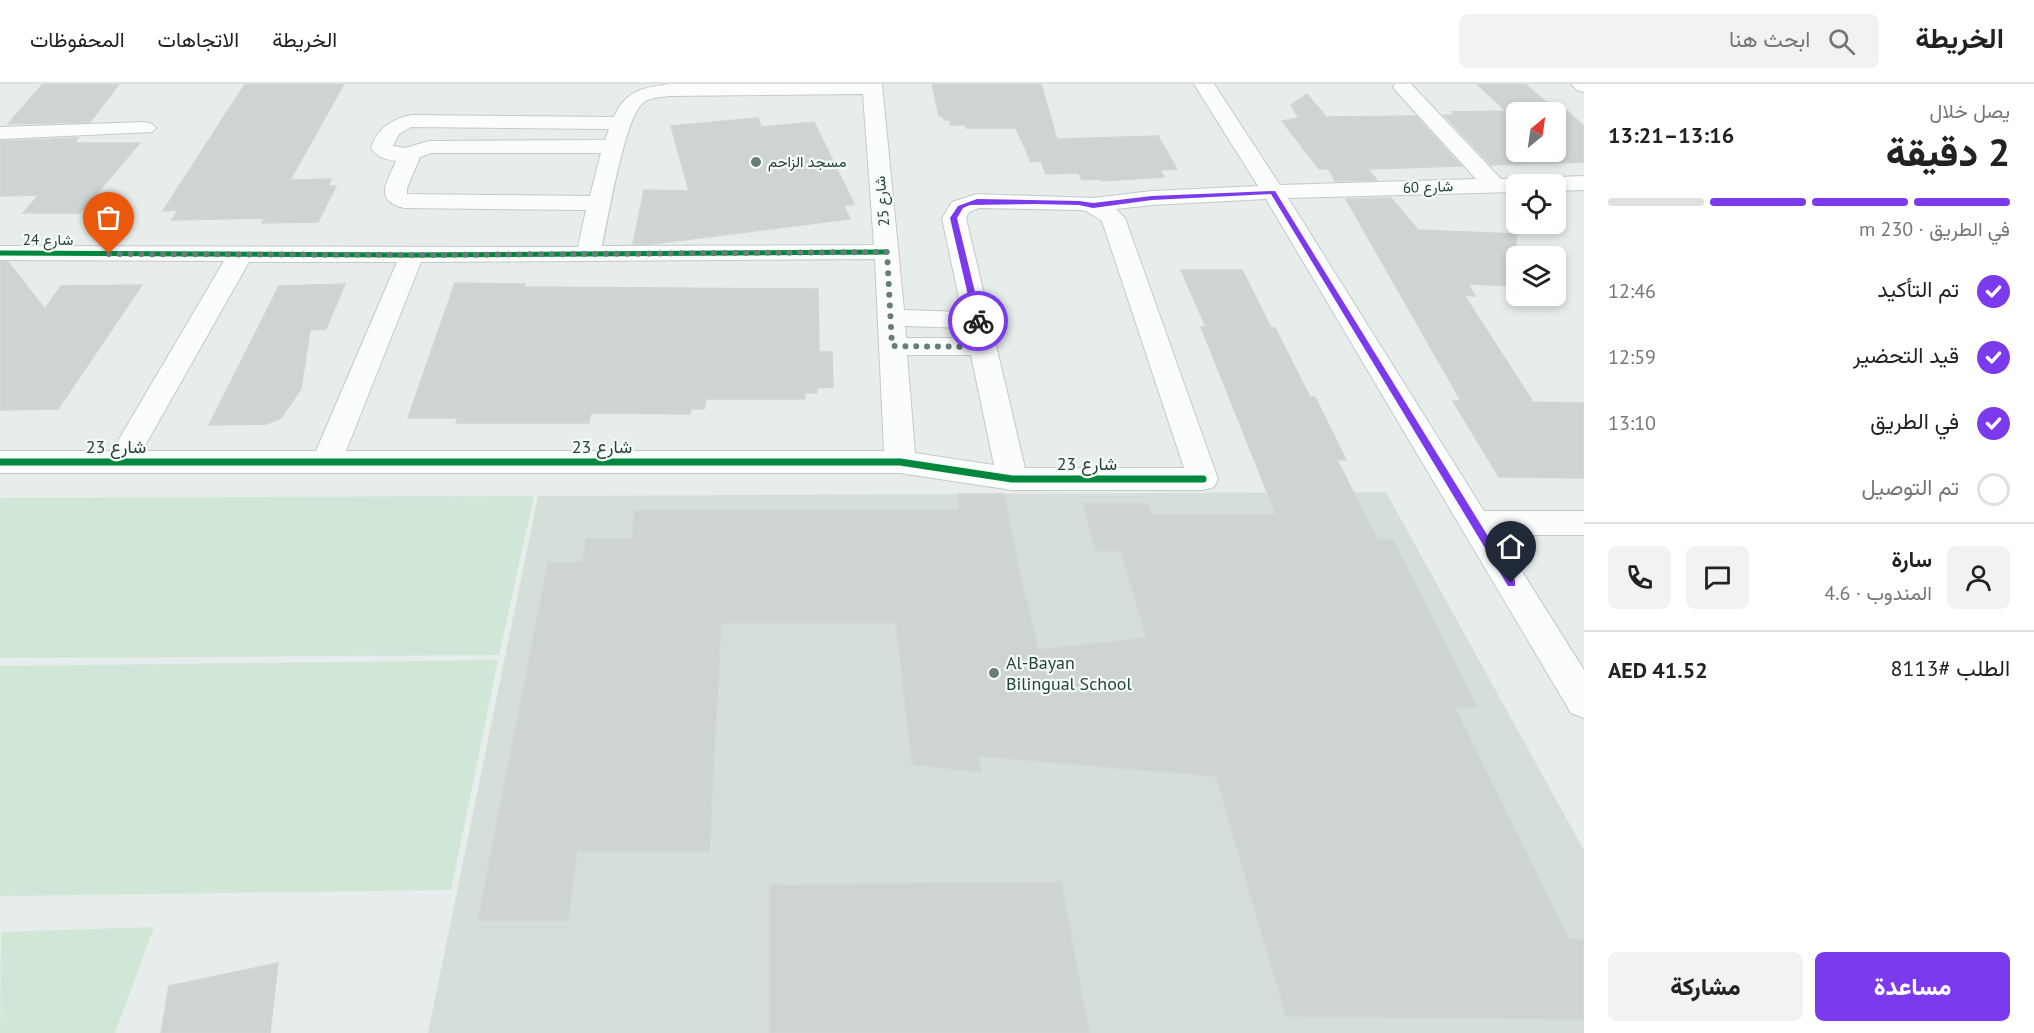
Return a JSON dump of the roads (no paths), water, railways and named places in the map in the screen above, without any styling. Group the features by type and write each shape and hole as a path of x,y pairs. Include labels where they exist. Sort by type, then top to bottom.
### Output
{"street":[{"path":"1204,84 1273,192 1584,702"},
{"path":"588,254 615,146 626,110 633,101 654,92 872,86"},
{"name":"شارع 25","path":"872,86 887,252 900,462"},
{"path":"1403,87 1494,185"},
{"path":"615,146 429,147 410,155 389,154 382,148 395,126 411,121 622,123"},
{"path":"0,133 145,128"},
{"path":"410,155 396,188 396,197 404,201 600,203"},
{"name":"شارع 60","path":"1012,479 954,218 960,207 977,201 1079,203 1093,206 1152,198 1273,192 1584,183"},
{"name":"شارع 23","path":"0,462 900,462 1012,479 1203,479 1113,218 1093,206"},
{"name":"شارع 24","path":"0,253 412,255 887,252"},
{"path":"121,462 241,255"},
{"path":"327,461 412,255"},
{"path":"890,318 978,320"},
{"path":"892,346 984,347"},
{"path":"1475,523 1584,523"}],"place":[{"name":"مسجد الزاحم","path":"756,162"},
{"name":"Al-Bayan Bilingual School","path":"994,673"}]}
